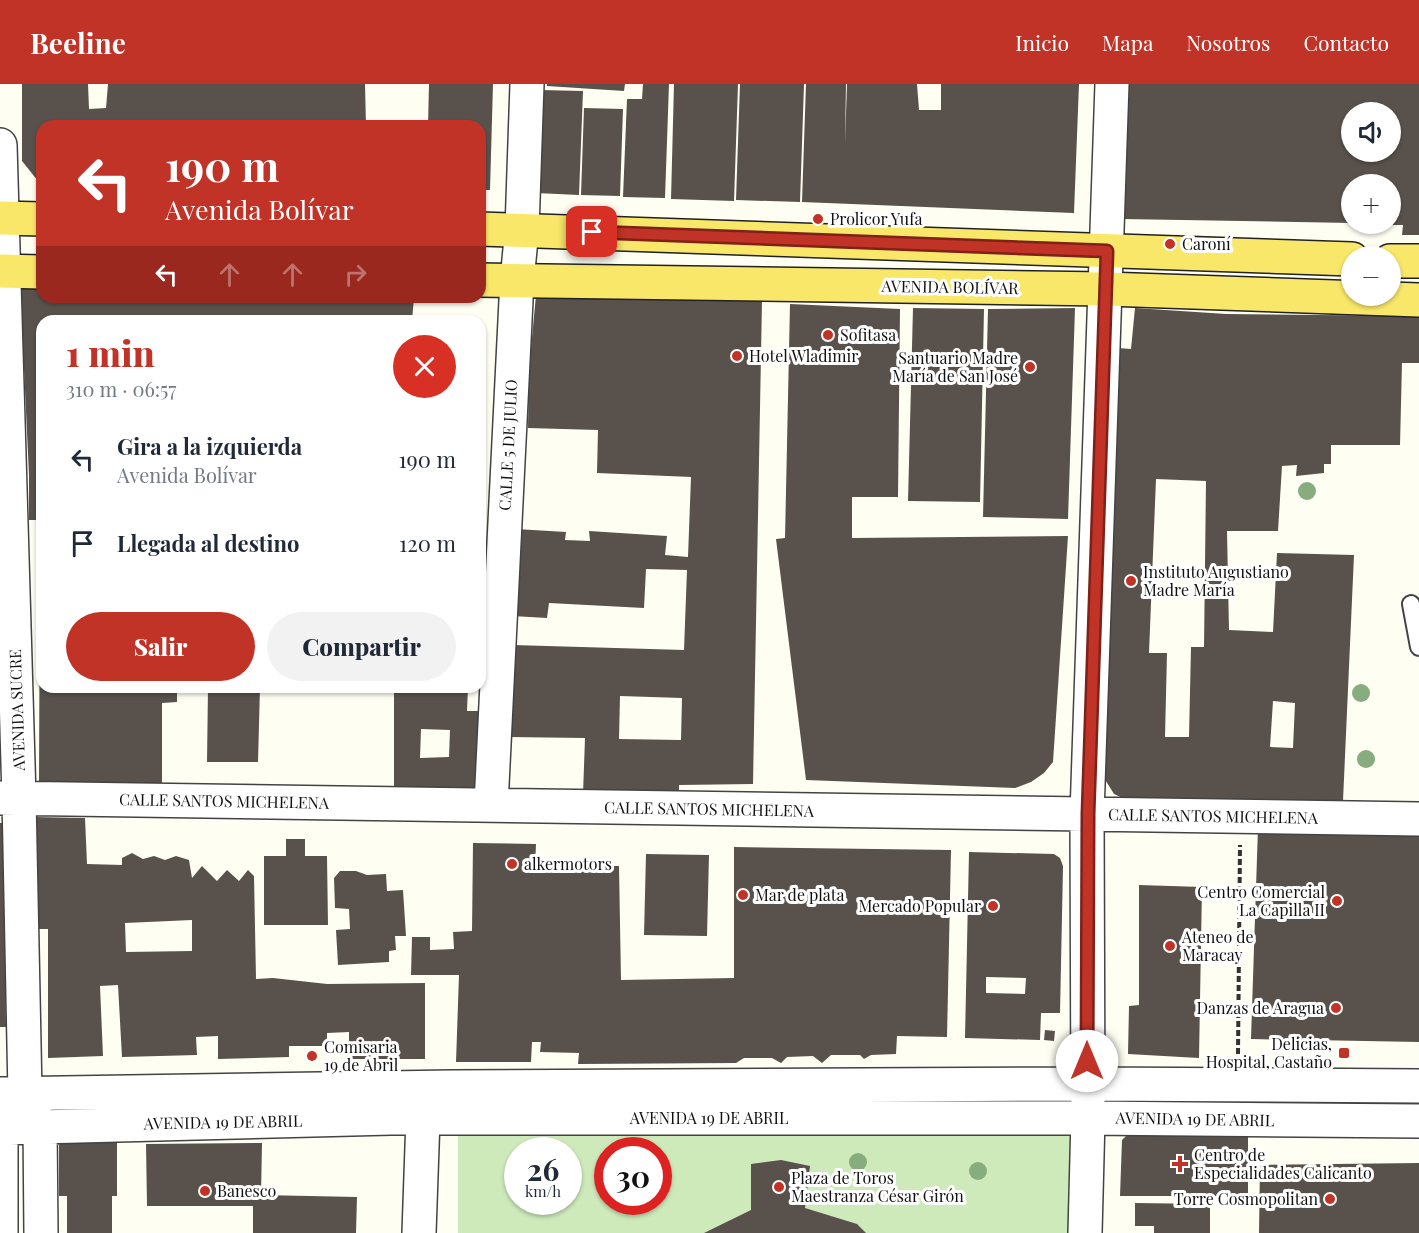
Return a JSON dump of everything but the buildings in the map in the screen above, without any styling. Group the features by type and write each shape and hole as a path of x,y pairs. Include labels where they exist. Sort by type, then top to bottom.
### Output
{"main road":[{"path":"2,218 36,219"},
{"path":"486,229 1341,259"},
{"path":"1401,261 1419,261"},
{"path":"2,271 36,272"},
{"name":"AVENIDA BOLÍVAR","path":"486,280 1106,289 1419,300"}],"street":[{"name":"CALLE 5 DE JULIO","path":"491,806 492,526 522,230 527,84"},
{"path":"1085,1233 1088,1118 1088,814 1112,84"},
{"name":"AVENIDA SUCRE","path":"0,145 13,1094 40,1126 41,1233"},
{"name":"CALLE SANTOS MICHELENA","path":"9,798 1419,819"},
{"name":"AVENIDA 19 DE ABRIL","path":"13,1094 452,1087 1087,1084 1419,1086"},
{"path":"1,1233 1,1128 13,1094"},
{"path":"419,1233 423,1118"},
{"name":"AVENIDA 19 DE ABRIL","path":"1,1128 423,1118 1088,1118 1419,1121"}],"lane":[{"path":"1411,603 1419,647"}],"path":[{"path":"1238,1085 1240,817"}],"green space":[{"path":"458,1132 1076,1136 1074,1233 458,1233"}],"place":[{"name":"Prolicor Yufa","path":"818,219"},
{"name":"Caroní","path":"1170,244"},
{"name":"Sofitasa","path":"828,335"},
{"name":"Hotel Wladimir","path":"737,356"},
{"name":"Santuario Madre María de San José","path":"1030,367"},
{"name":"Instituto Augustiano Madre María","path":"1131,581"},
{"name":"alkermotors","path":"512,864"},
{"name":"Mar de plata","path":"743,895"},
{"name":"Centro Comercial La Capilla II","path":"1337,901"},
{"name":"Mercado Popular","path":"993,906"},
{"name":"Ateneo de Maracay","path":"1170,946"},
{"name":"Danzas de Aragua","path":"1336,1008"},
{"name":"Delicias, Hospital, Castaño","path":"1344,1053"},
{"name":"Comisaria 19 de Abril","path":"312,1056"},
{"name":"Centro de Especialidades Calicanto","path":"1180,1164"},
{"name":"Plaza de Toros Maestranza César Girón","path":"779,1187"},
{"name":"Banesco","path":"205,1191"},
{"name":"Torre Cosmopolitan","path":"1330,1199"}],"route":[{"path":"592,232 1107,251 1088,814 1087,1061"}]}
